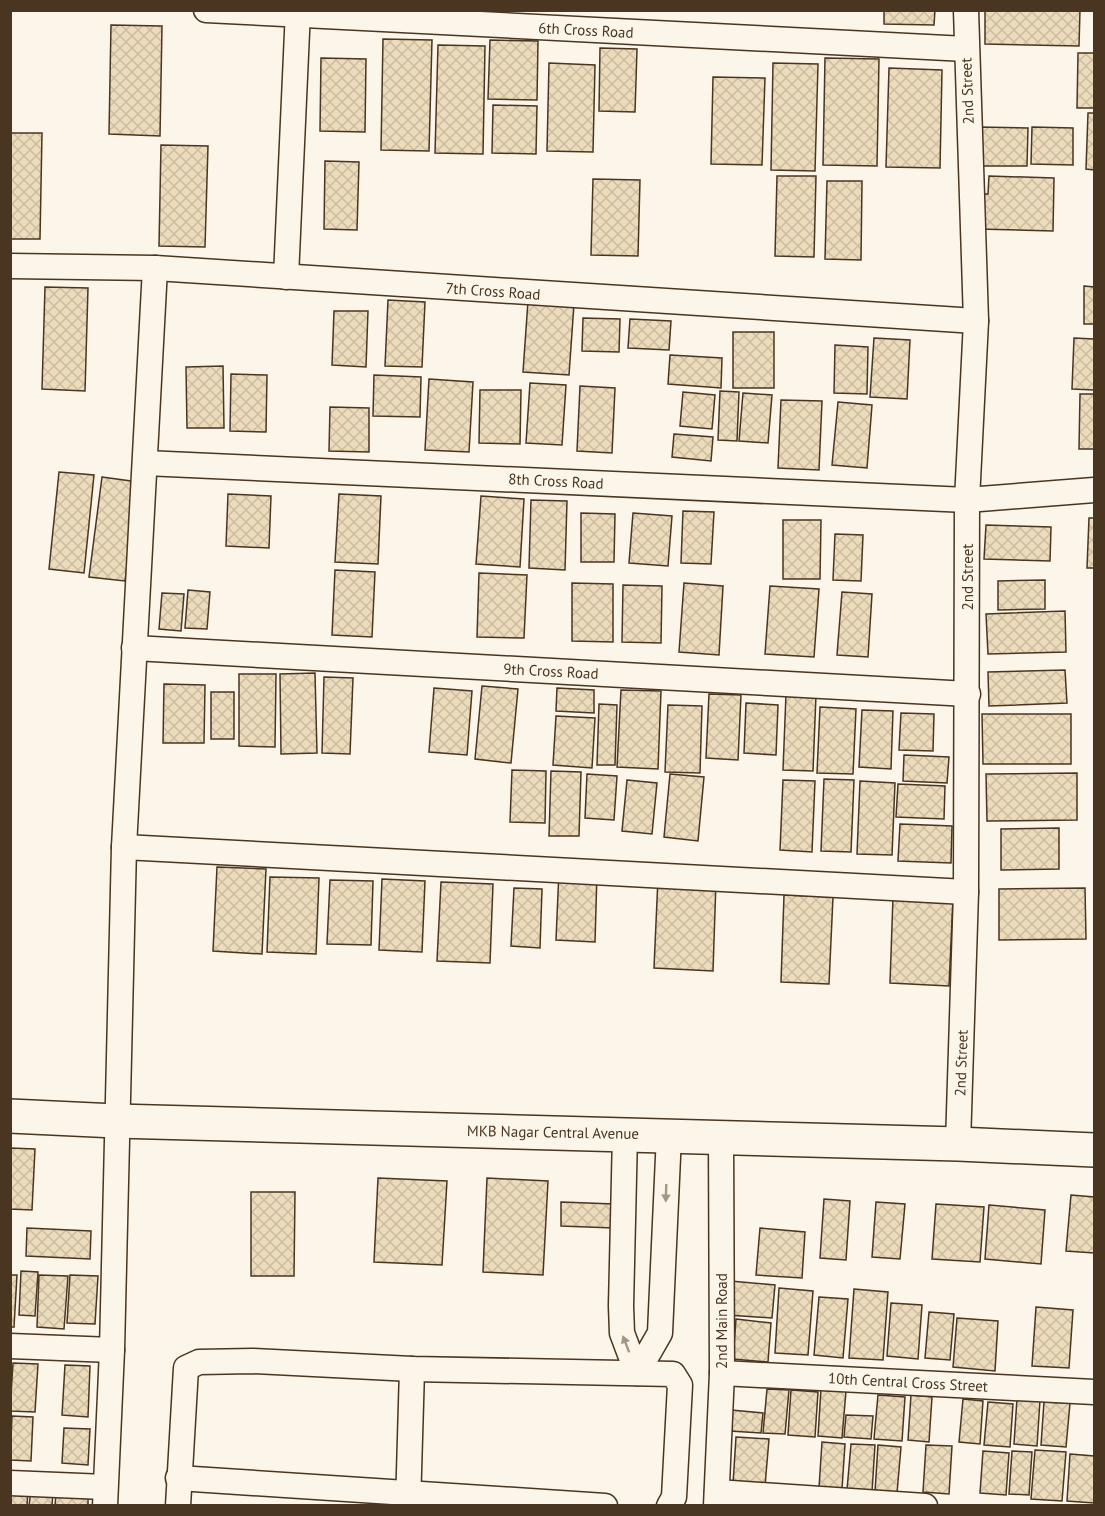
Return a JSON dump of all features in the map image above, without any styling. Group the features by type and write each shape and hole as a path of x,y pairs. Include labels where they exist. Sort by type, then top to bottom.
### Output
{"main road":[{"name":"MKB Nagar Central Avenue","path":"10,1116 1095,1149"}],"street":[{"name":"6th Cross Road","path":"206,10 966,49"},
{"name":"2nd Street","path":"958,1144 966,892 967,500 976,321 966,10"},
{"path":"286,278 298,13"},
{"name":"7th Cross Road","path":"10,266 155,268 976,321"},
{"path":"10,1483 105,1496 112,1350 124,847 155,268"},
{"name":"8th Cross Road","path":"145,463 967,500 1095,490"},
{"name":"9th Cross Road","path":"134,648 968,693"},
{"path":"124,847 966,892"},
{"path":"624,1134 622,1333 637,1372"},
{"path":"637,1372 660,1333 669,1135"},
{"name":"2nd Main Road","path":"716,1499 722,1373 721,1137"},
{"path":"10,1346 112,1350"},
{"path":"178,1506 186,1368 199,1362 253,1361 412,1369 673,1374 680,1385 674,1497 669,1506"},
{"path":"408,1499 412,1369"},
{"name":"10th Central Cross Street","path":"722,1373 1095,1392"},
{"path":"178,1478 408,1499 605,1506"},
{"path":"716,1499 925,1506"}],"building":[{"path":"884,10 935,10 934,25 884,24"},
{"path":"985,10 1080,10 1079,46 985,44"},
{"path":"111,25 162,26 160,136 109,134"},
{"path":"383,39 432,40 429,151 381,150"},
{"path":"490,40 538,41 537,100 488,99"},
{"path":"438,45 485,46 483,154 435,153"},
{"path":"600,48 637,49 635,112 599,111"},
{"path":"1078,53 1094,53 1094,108 1077,108"},
{"path":"321,58 366,59 365,132 320,131"},
{"path":"825,58 879,59 877,166 823,165"},
{"path":"549,63 595,65 593,152 547,151"},
{"path":"773,63 818,64 815,171 771,170"},
{"path":"889,68 942,70 940,168 886,167"},
{"path":"713,77 765,78 762,165 711,164"},
{"path":"493,105 537,106 536,154 492,153"},
{"path":"1088,113 1094,113 1094,170 1086,169"},
{"path":"979,127 1028,128 1027,166 978,166"},
{"path":"1032,127 1073,128 1073,165 1031,164"},
{"path":"10,133 42,133 40,239 10,239"},
{"path":"161,145 208,146 205,247 159,246"},
{"path":"325,161 359,162 357,230 324,229"},
{"path":"777,176 816,176 814,257 775,256"},
{"path":"989,176 1054,178 1053,231 979,229 980,194 988,194"},
{"path":"593,179 640,180 638,256 591,255"},
{"path":"827,181 862,181 861,260 825,259"},
{"path":"1084,286 1094,287 1094,324 1084,324"},
{"path":"45,287 88,288 85,391 42,389"},
{"path":"388,300 425,302 422,367 385,366"},
{"path":"528,301 574,304 569,375 523,372"},
{"path":"334,311 368,311 366,367 332,365"},
{"path":"583,318 620,319 619,352 582,351"},
{"path":"630,319 671,321 669,350 628,348"},
{"path":"733,332 774,332 774,388 733,388"},
{"path":"874,338 910,340 907,399 870,397"},
{"path":"1074,338 1094,339 1094,390 1072,389"},
{"path":"835,345 868,347 867,394 834,393"},
{"path":"670,355 722,358 721,388 668,384"},
{"path":"223,366 224,428 187,428 186,367"},
{"path":"231,374 267,375 266,432 230,431"},
{"path":"374,375 421,377 420,417 373,416"},
{"path":"429,379 473,382 469,452 425,450"},
{"path":"530,383 566,385 562,445 526,443"},
{"path":"580,386 615,388 612,453 577,451"},
{"path":"480,390 521,390 520,444 479,443"},
{"path":"720,391 739,392 737,441 718,440"},
{"path":"683,392 715,395 712,429 680,426"},
{"path":"743,393 772,395 768,443 739,441"},
{"path":"1080,394 1094,394 1094,449 1079,449"},
{"path":"781,400 822,401 819,470 778,468"},
{"path":"838,402 872,405 867,468 832,465"},
{"path":"330,407 369,408 369,452 329,451"},
{"path":"674,434 713,437 711,461 672,457"},
{"path":"59,472 94,475 84,573 49,569"},
{"path":"102,477 138,482 125,581 89,577"},
{"path":"228,494 271,496 269,548 226,546"},
{"path":"339,494 381,496 378,564 335,562"},
{"path":"481,496 524,499 520,567 476,564"},
{"path":"531,500 567,501 565,570 529,568"},
{"path":"683,511 714,512 711,564 681,563"},
{"path":"581,513 615,514 614,562 581,562"},
{"path":"633,513 672,516 668,566 629,563"},
{"path":"1089,518 1094,518 1094,568 1087,568"},
{"path":"783,520 821,520 820,579 783,579"},
{"path":"986,525 1051,527 1050,561 984,559"},
{"path":"835,534 863,535 861,581 833,580"},
{"path":"335,570 375,572 372,637 332,635"},
{"path":"479,573 527,575 524,638 477,637"},
{"path":"1045,580 1045,609 998,610 998,581"},
{"path":"572,583 613,584 613,642 572,641"},
{"path":"684,583 723,586 719,655 679,652"},
{"path":"623,585 662,586 661,643 622,642"},
{"path":"770,586 819,589 814,657 765,654"},
{"path":"188,590 210,592 207,629 185,628"},
{"path":"842,592 872,594 868,657 837,655"},
{"path":"162,593 184,594 181,631 159,629"},
{"path":"1065,611 1066,652 988,654 986,614"},
{"path":"1065,670 1067,703 989,706 988,672"},
{"path":"315,673 317,753 281,754 280,674"},
{"path":"239,674 276,674 275,747 239,746"},
{"path":"324,677 353,678 350,754 322,753"},
{"path":"164,684 205,685 204,743 163,743"},
{"path":"482,686 518,689 511,763 475,759"},
{"path":"434,688 472,691 467,755 429,752"},
{"path":"557,688 594,690 594,713 556,711"},
{"path":"621,690 661,691 658,769 617,767"},
{"path":"211,692 234,692 234,739 211,739"},
{"path":"709,694 741,695 738,760 706,758"},
{"path":"786,694 816,695 813,771 783,770"},
{"path":"746,703 778,705 776,755 744,753"},
{"path":"599,704 617,705 615,765 597,765"},
{"path":"668,705 702,706 700,773 665,772"},
{"path":"820,707 856,709 853,774 817,773"},
{"path":"862,710 893,711 891,769 859,767"},
{"path":"901,713 934,714 933,751 899,750"},
{"path":"982,714 1071,714 1071,764 983,764"},
{"path":"556,716 595,718 592,768 553,765"},
{"path":"904,755 949,757 947,783 903,781"},
{"path":"512,770 546,771 545,823 510,822"},
{"path":"551,771 581,772 579,836 549,836"},
{"path":"1077,773 1077,820 987,821 986,774"},
{"path":"587,774 617,776 614,820 585,818"},
{"path":"670,774 704,777 698,841 664,837"},
{"path":"824,779 854,780 851,852 821,851"},
{"path":"627,780 657,783 652,834 622,831"},
{"path":"783,780 815,781 812,852 780,850"},
{"path":"860,781 895,783 892,855 857,854"},
{"path":"898,784 945,786 944,819 896,817"},
{"path":"900,824 952,826 951,863 898,861"},
{"path":"1059,828 1059,869 1001,870 1001,829"},
{"path":"217,867 266,869 262,954 213,951"},
{"path":"559,871 597,873 595,942 556,940"},
{"path":"270,877 319,878 316,954 267,952"},
{"path":"658,878 716,881 713,971 654,968"},
{"path":"382,879 425,881 422,952 379,950"},
{"path":"330,880 373,881 371,945 327,944"},
{"path":"441,882 493,884 490,963 437,961"},
{"path":"514,888 542,889 540,948 511,946"},
{"path":"1085,888 1086,939 999,940 999,889"},
{"path":"784,895 833,897 829,984 781,982"},
{"path":"893,897 953,899 949,986 890,983"},
{"path":"10,1148 35,1149 32,1210 10,1209"},
{"path":"378,1178 447,1181 442,1265 374,1262"},
{"path":"487,1178 548,1181 543,1275 483,1272"},
{"path":"251,1192 295,1192 294,1276 251,1276"},
{"path":"1071,1195 1094,1197 1094,1253 1066,1251"},
{"path":"824,1199 850,1201 846,1260 820,1258"},
{"path":"561,1202 614,1204 613,1228 561,1226"},
{"path":"876,1202 905,1204 900,1259 872,1257"},
{"path":"936,1204 984,1207 980,1262 932,1259"},
{"path":"989,1205 1045,1210 1041,1264 985,1259"},
{"path":"27,1228 91,1231 90,1259 26,1256"},
{"path":"760,1228 805,1232 802,1278 756,1275"},
{"path":"21,1271 38,1272 35,1316 19,1315"},
{"path":"10,1275 17,1275 14,1327 10,1327"},
{"path":"39,1275 68,1276 64,1329 37,1327"},
{"path":"70,1275 98,1276 95,1324 67,1323"},
{"path":"730,1281 775,1285 772,1318 727,1315"},
{"path":"779,1288 813,1291 808,1355 775,1353"},
{"path":"854,1289 888,1292 883,1360 849,1358"},
{"path":"819,1297 848,1299 843,1358 814,1355"},
{"path":"891,1303 922,1305 918,1359 887,1356"},
{"path":"1036,1307 1073,1310 1069,1368 1032,1366"},
{"path":"929,1312 954,1314 950,1360 925,1358"},
{"path":"957,1318 998,1321 995,1371 953,1367"},
{"path":"736,1319 771,1323 768,1362 733,1359"},
{"path":"13,1363 38,1364 35,1412 10,1411"},
{"path":"65,1365 90,1366 88,1417 62,1415"},
{"path":"767,1389 789,1390 785,1434 763,1433"},
{"path":"821,1389 846,1391 842,1438 818,1436"},
{"path":"791,1390 818,1392 815,1437 788,1435"},
{"path":"878,1395 905,1397 902,1441 874,1439"},
{"path":"911,1395 932,1397 929,1442 908,1440"},
{"path":"1017,1398 1040,1400 1037,1446 1014,1444"},
{"path":"963,1399 983,1401 980,1444 959,1442"},
{"path":"988,1402 1013,1404 1010,1447 984,1445"},
{"path":"1044,1402 1070,1403 1066,1447 1041,1445"},
{"path":"731,1410 763,1413 761,1433 730,1431"},
{"path":"846,1415 873,1416 871,1439 844,1437"},
{"path":"12,1416 33,1417 31,1461 10,1460"},
{"path":"64,1428 90,1429 88,1465 62,1463"},
{"path":"736,1437 769,1439 765,1486 733,1484"},
{"path":"822,1442 845,1444 842,1489 819,1488"},
{"path":"851,1444 875,1445 872,1492 847,1490"},
{"path":"878,1445 901,1447 897,1493 875,1492"},
{"path":"926,1445 952,1446 949,1494 923,1492"},
{"path":"1035,1450 1066,1452 1062,1501 1031,1499"},
{"path":"983,1451 1009,1453 1006,1495 980,1493"},
{"path":"1012,1451 1032,1452 1029,1495 1009,1494"},
{"path":"1070,1454 1094,1456 1094,1503 1067,1501"},
{"path":"10,1489 28,1490 27,1506 10,1506"},
{"path":"31,1490 53,1491 52,1506 29,1506"},
{"path":"56,1494 88,1497 88,1506 55,1506"}]}
